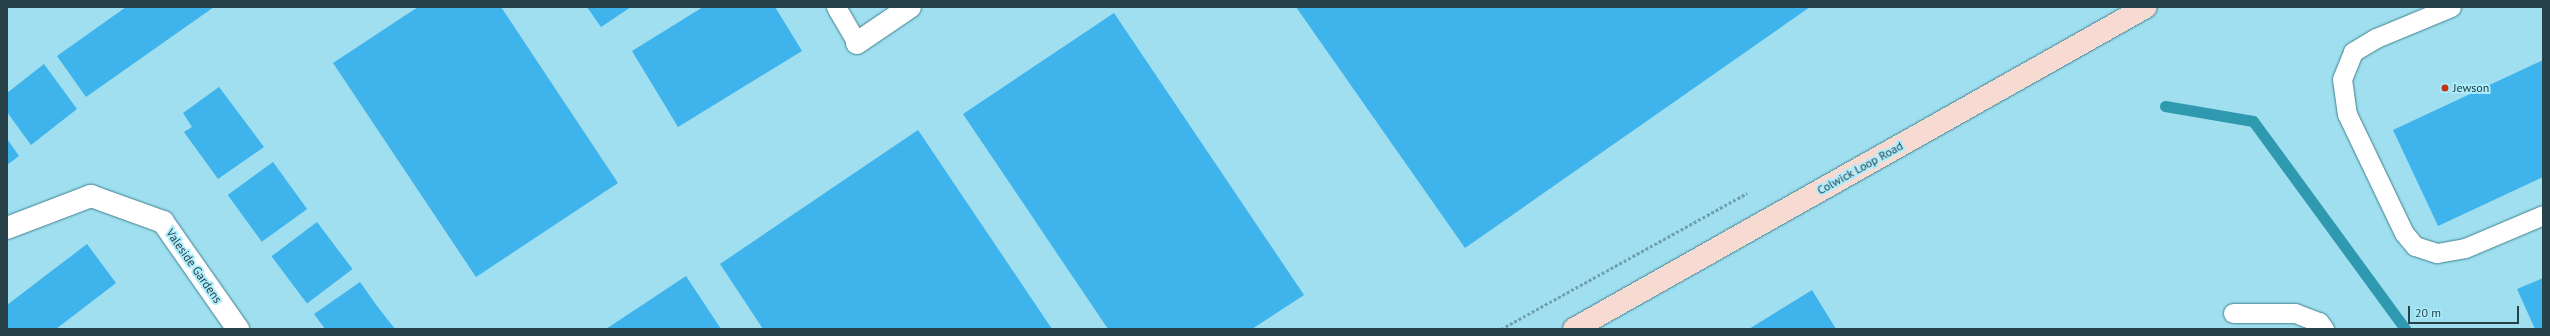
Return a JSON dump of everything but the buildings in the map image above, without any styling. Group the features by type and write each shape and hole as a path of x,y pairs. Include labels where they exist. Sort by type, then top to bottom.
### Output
{"main road":[{"name":"Colwick Loop Road","path":"1574,329 2146,7"}],"street":[{"path":"857,43 910,7"},
{"name":"Valeside Gardens","path":"7,228 91,196 163,222 238,329"}],"lane":[{"path":"836,7 857,43"},
{"path":"2451,7 2376,38 2353,52 2342,79 2347,114 2404,233 2415,246 2437,253 2466,248 2543,214"},
{"path":"2233,313 2295,313 2319,322 2324,329"}],"waterway":[{"path":"2165,106 2253,121 2405,329"}],"place":[{"name":"Jewson","path":"2445,88"}]}
